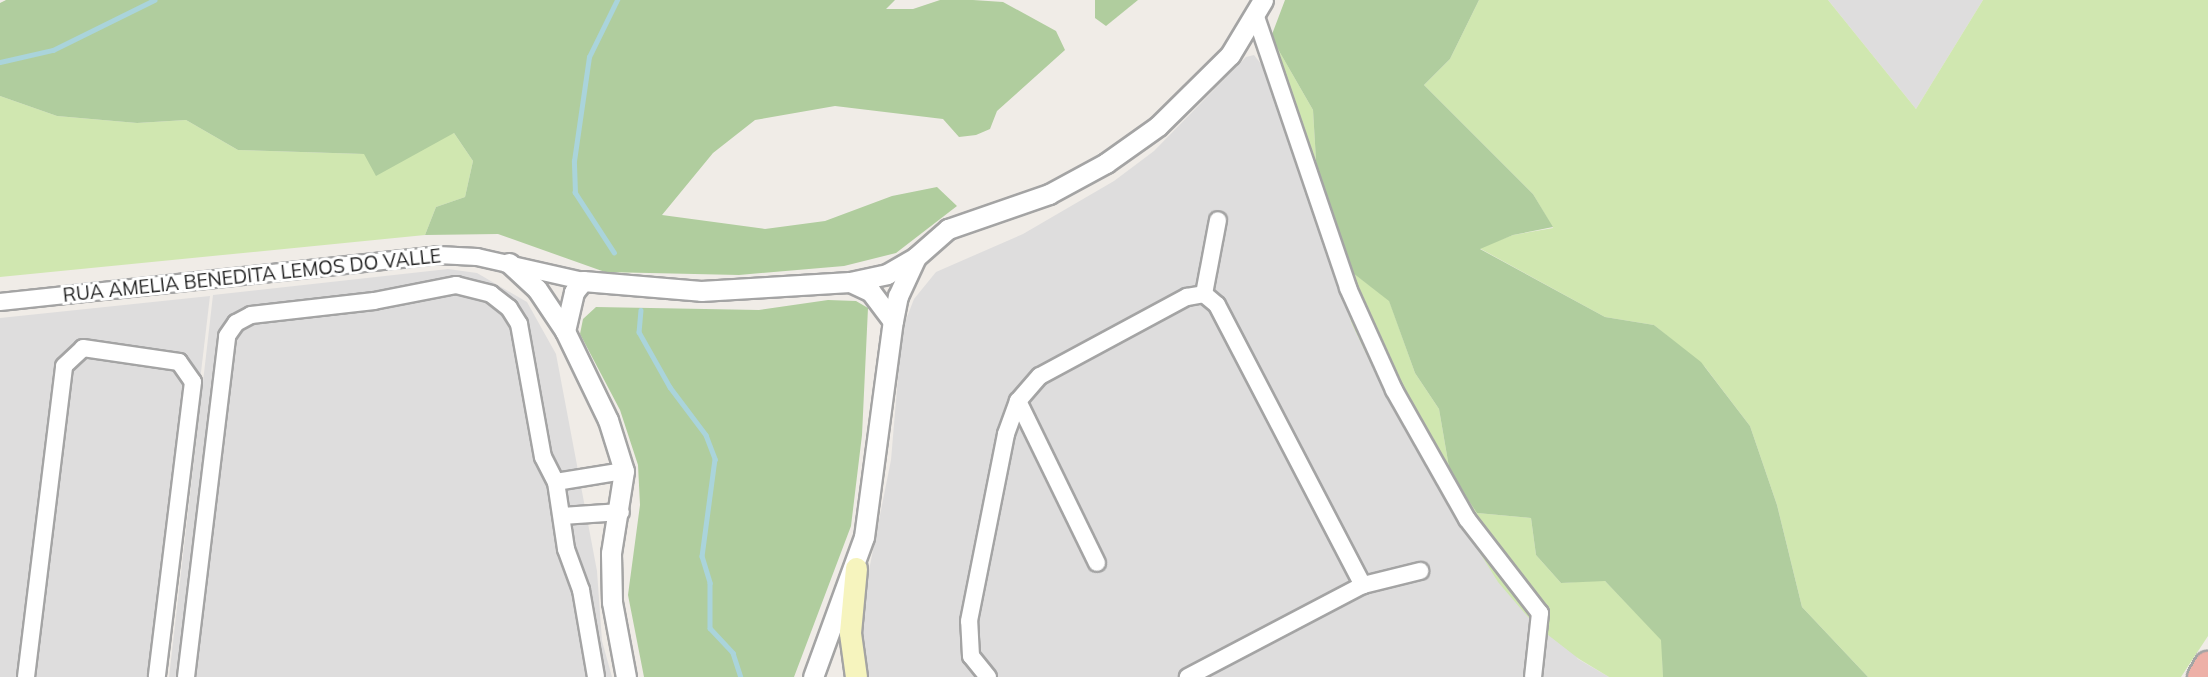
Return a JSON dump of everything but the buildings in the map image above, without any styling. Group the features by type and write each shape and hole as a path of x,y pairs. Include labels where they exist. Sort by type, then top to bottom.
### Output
{"highway":[{"path":"2201,677 2208,665"}],"main road":[{"path":"856,568 850,633 856,677"}],"street":[{"path":"813,677 856,568 877,462 892,321 898,296 916,257 948,229 1049,194 1127,148 1158,126 1230,55 1260,8"},
{"path":"1260,8 1343,275 1394,390 1467,519 1540,612 1533,677"},
{"path":"1203,294 1218,220"},
{"name":"RUA AMELIA BENEDITA LEMOS DO VALLE","path":"0,302 438,255 509,263 583,281 701,291 849,282 887,274 916,257"},
{"path":"509,263 537,289 565,331 608,420 624,471 621,512 611,553 612,602 626,677"},
{"path":"565,331 566,312 583,281"},
{"path":"849,282 871,292 892,321"},
{"path":"186,677 227,336 236,323 251,315 374,301 456,285 491,294 509,308 519,324 543,457 556,482 566,549 581,590 596,677"},
{"path":"988,677 971,656 969,621 1006,434 1018,401 1040,376 1187,298 1203,294"},
{"path":"1203,294 1217,305 1363,585"},
{"path":"26,677 64,366 83,348 179,362 192,382 157,677"},
{"path":"1018,401 1097,563"},
{"path":"556,482 624,471"},
{"path":"562,516 621,512"},
{"path":"1188,677 1363,585 1420,571"}],"shaded area":[{"path":"1828,0 1983,0 1916,109"},
{"path":"1254,55 1265,69 1352,324 1578,659 1609,677 869,677 861,639 865,590 891,460 902,330 914,299 936,272 1023,234 1114,181 1154,151 1246,57"},
{"path":"448,269 477,273 527,302 556,354 597,571 602,641 612,677 169,677 213,295"},
{"path":"210,296 165,677 0,677 0,318"}],"green space":[{"path":"6,0 895,0 886,9 913,9 940,0 973,0 1003,2 1056,31 1065,50 997,111 990,129 976,135 959,137 943,119 835,106 755,120 713,153 662,215 765,229 825,221 892,196 937,187 957,206 896,253 844,266 739,275 605,272 498,234 425,235 436,207 465,197 473,161 454,133 376,176 364,154 238,150 186,120 137,123 57,116 0,96 0,3"},
{"path":"1095,0 1138,0 1106,26 1095,18"},
{"path":"1285,0 1479,0 1450,59 1424,85 1533,194 1553,227 1513,235 1480,249 1605,317 1654,325 1701,362 1750,426 1777,505 1802,607 1868,677 1663,677 1661,640 1605,581 1561,583 1536,555 1531,518 1477,513 1450,473 1439,409 1415,373 1389,301 1349,270 1317,177 1313,110 1271,37"},
{"path":"1479,0 1828,0 1916,109 1983,0 2208,0 2208,636 2181,677 1868,677 1802,607 1777,505 1750,426 1705,367 1654,325 1605,317 1479,248 1513,235 1553,228 1533,194 1424,85 1450,59"},
{"path":"1271,37 1313,110 1317,177 1349,270 1389,300 1415,373 1439,409 1450,473 1477,513 1531,518 1536,555 1561,583 1604,580 1662,640 1663,677 1609,677 1579,659 1534,624 1498,582 1470,537 1383,389 1352,324 1265,69"},
{"path":"0,96 57,116 137,123 186,120 238,150 364,154 454,133 473,161 465,197 436,207 425,235 0,277"},
{"path":"828,300 856,301 868,308 862,435 851,526 794,677 644,677 628,595 640,505 638,465 620,410 580,334 583,319 596,307 759,310"}],"waterway":[{"path":"0,62 53,50 154,0"},
{"path":"614,253 575,193 574,161 589,57 617,0"},
{"path":"641,310 639,332 670,387 706,435 715,459 702,556 710,583 710,628 733,653 741,677"}]}
